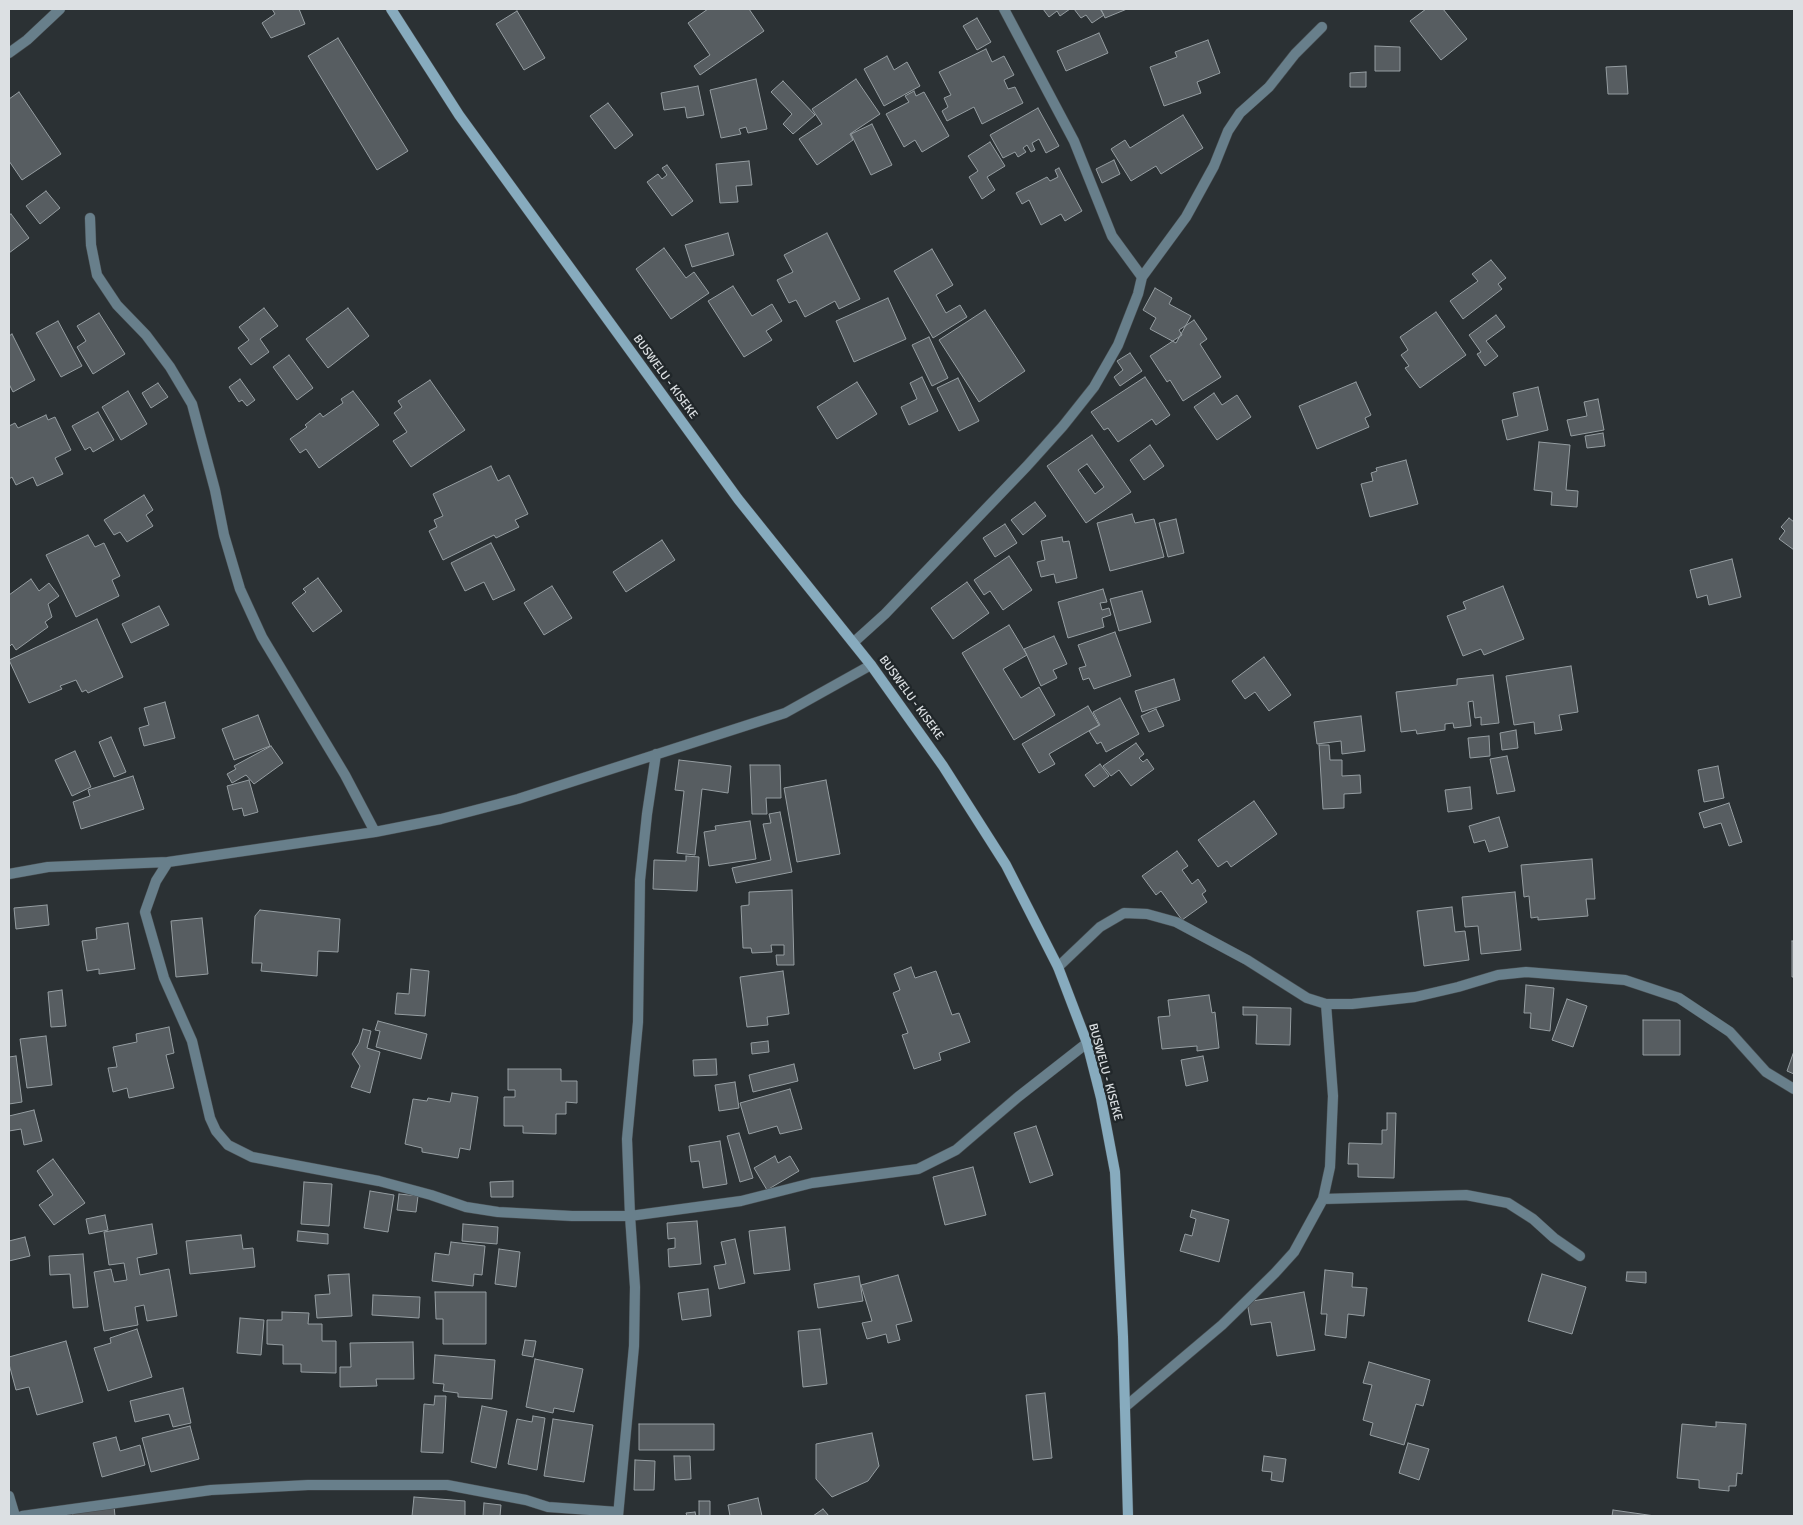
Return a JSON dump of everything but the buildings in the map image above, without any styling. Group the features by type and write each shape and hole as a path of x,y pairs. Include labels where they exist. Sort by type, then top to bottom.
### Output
{"main road":[{"name":"BUSWELU - KISEKE","path":"391,9 459,115 732,491 872,665 943,766 1006,865 1058,967 1087,1043 1101,1098 1115,1172 1128,1516"}],"street":[{"path":"9,53 27,40 60,9"},
{"path":"1004,9 1074,141 1112,236 1142,277"},
{"path":"854,642 885,614 1020,472 1063,426 1094,387 1118,345 1138,294 1142,277 1186,217 1214,166 1228,131 1240,113 1269,87 1295,54 1322,27"},
{"path":"90,218 91,245 96,275 117,305 146,335 170,367 192,404 215,490 224,535 240,588 262,636 345,775 374,832"},
{"path":"9,874 48,867 168,862 374,832 441,819 518,799 785,713 872,665"},
{"path":"22,1516 211,1490 308,1485 447,1485 526,1500 548,1507 618,1514 634,1346 635,1288 626,1139 638,1022 640,880 656,754"},
{"path":"168,862 156,881 145,912 164,978 192,1041 210,1118 216,1131 228,1144 252,1156 380,1181 431,1194 466,1207 498,1212 572,1216 630,1216 741,1200 812,1183 918,1169 956,1150 1018,1097 1087,1043"},
{"path":"1058,967 1100,928 1124,913 1146,914 1176,922 1247,960 1307,998 1326,1004 1352,1004 1415,997 1498,975 1526,972 1625,980 1679,998 1730,1032 1766,1072 1794,1089"},
{"path":"1125,1407 1222,1325 1275,1272 1294,1252 1323,1199 1330,1167 1333,1096 1326,1004"},
{"path":"1323,1199 1466,1195 1508,1203 1533,1219 1554,1238 1580,1256"},
{"path":"9,1496 15,1516"}]}
